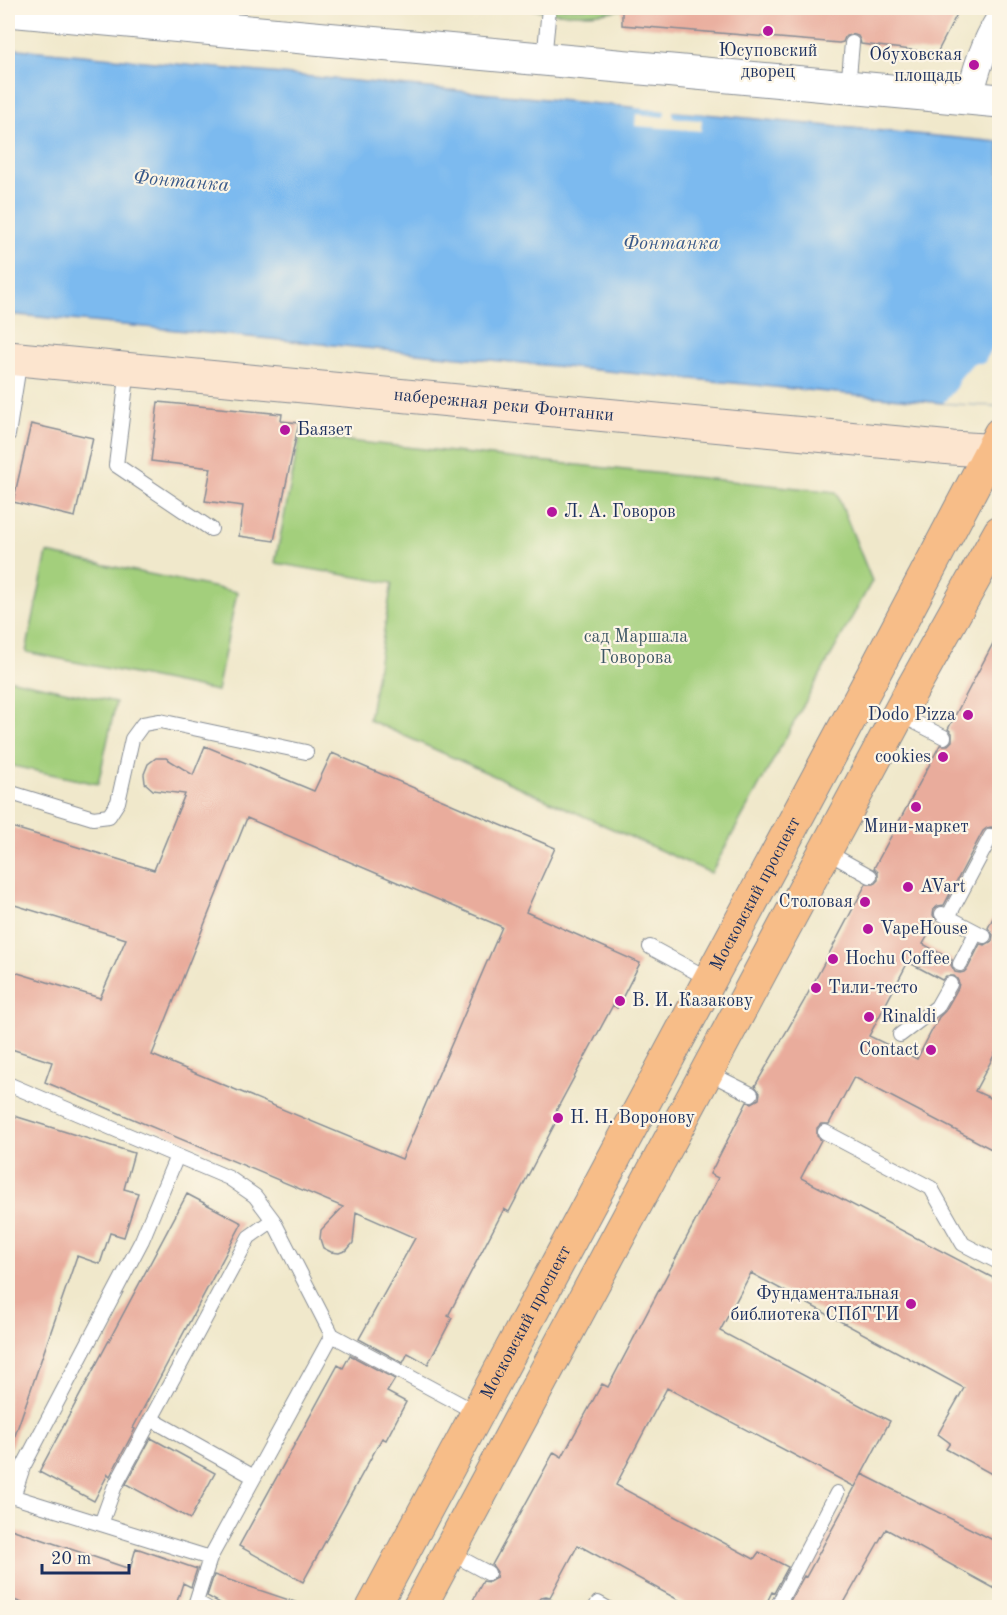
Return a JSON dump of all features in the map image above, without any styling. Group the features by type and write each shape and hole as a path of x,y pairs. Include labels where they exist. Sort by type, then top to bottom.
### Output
{"main road":[{"name":"набережная реки Фонтанки","path":"14,359 997,446"},
{"name":"Московский проспект","path":"373,1608 997,446"},
{"path":"419,1608 825,851 999,532"}],"street":[{"path":"18,10 984,100 977,66 999,18"}],"lane":[{"path":"544,60 549,8"},
{"path":"848,88 852,44"},
{"path":"8,435 14,359"},
{"path":"128,369 116,465 211,529"},
{"path":"899,714 944,737"},
{"path":"8,792 93,818 109,816 118,802 132,739 143,724 160,721 306,752"},
{"path":"960,964 980,934 944,915 991,836"},
{"path":"825,851 870,876"},
{"path":"650,947 710,979"},
{"path":"900,1035 937,1007 950,984"},
{"path":"707,1072 751,1094"},
{"path":"8,1084 229,1178 255,1196 273,1220 332,1335 477,1413"},
{"path":"825,1132 931,1188 963,1244 999,1263"},
{"path":"177,1156 142,1240 10,1496 210,1558"},
{"path":"101,1524 114,1488 249,1237 273,1220"},
{"path":"207,1608 196,1602 210,1558 332,1335"},
{"path":"151,1419 254,1477"},
{"path":"778,1608 837,1493"},
{"path":"449,1552 488,1573"},
{"path":"595,1608 598,1603 607,1608"}],"green space":[{"path":"526,8 627,8 602,13 576,14"},
{"name":"сад Маршала Говорова","path":"300,436 836,492 872,581 711,873 369,720 392,583 275,563"},
{"path":"47,553 237,592 217,691 26,652"},
{"path":"8,679 116,702 98,784 8,765"}],"water":[{"name":"Фонтанка","path":"8,48 999,142 999,406 943,403 8,314"}],"pier":[{"path":"635,105 707,111 707,114 673,111 673,118 702,120 701,131 635,126 636,114 664,117 665,111 635,108"},
{"path":"999,336 999,406 943,403 973,363 984,363"}],"building":[{"path":"622,8 960,8 937,53 861,44 858,36 852,34 839,43 622,25"},
{"path":"158,402 282,414 281,421 299,423 274,541 239,536 243,506 205,501 211,468 151,461"},
{"path":"31,424 93,438 75,517 13,502"},
{"path":"999,632 999,834 996,828 991,827 983,831 944,905 934,909 933,915 936,921 923,944 952,960 951,965 955,972 964,972 980,944 985,945 992,941 993,935 988,928 999,906 999,1046 975,1091 999,1102 999,1153 854,1077 829,1124 821,1124 817,1128 817,1136 821,1140 801,1178 999,1281 999,1478 946,1449 950,1443 938,1434 964,1388 751,1273 720,1331 890,1421 855,1487 667,1388 616,1485 754,1559 759,1552 788,1567 764,1608 693,1608 578,1545 550,1597 541,1597 538,1601 538,1608 469,1608 483,1581 489,1582 496,1578 497,1572 492,1565 554,1452 562,1457 602,1384 608,1387 718,1178 710,1174 747,1102 752,1103 759,1099 760,1093 755,1086 804,1001 866,884 874,884 878,880 878,872 874,868 940,745 948,745 952,741 952,733 948,729","holes":["908,962 942,980 946,976 954,976 959,983 958,988 939,1017 917,1059 869,1036"]},
{"path":"205,746 314,791 332,753 555,848 526,912 640,963 617,1008 613,1005 556,1111 560,1114 509,1212 504,1209 448,1316 452,1318 428,1364 408,1353 403,1363 359,1339 415,1238 356,1212 353,1243 347,1250 339,1253 331,1252 323,1248 320,1239 321,1230 343,1207 45,1082 52,1062 8,1048 8,970 100,998 126,939 8,903 8,826 154,870 185,794 153,790 145,783 144,774 148,764 156,758 166,758 193,775","holes":["247,818 502,927 402,1159 152,1055"]},
{"path":"8,1114 134,1153 124,1189 138,1193 124,1237 110,1233 100,1264 77,1256 11,1447 8,1446"},
{"path":"187,1194 242,1223 133,1428 135,1429 110,1476 108,1474 94,1501 39,1472"},
{"path":"350,1355 395,1379 387,1392 406,1402 386,1440 382,1438 303,1582 239,1546 338,1365 343,1368"},
{"path":"151,1438 215,1473 190,1519 126,1484"},
{"path":"862,1474 999,1543 999,1591 886,1529 841,1608 803,1608 790,1601 804,1576 806,1577"},
{"path":"8,1528 130,1569 136,1548 197,1569 191,1587 183,1583 175,1608 36,1608 8,1598"},
{"path":"214,1575 298,1603 298,1608 229,1608 207,1596"}],"place":[{"name":"Юсуповский дворец","path":"768,31"},
{"name":"Обуховская площадь","path":"974,65"},
{"name":"Баязет","path":"285,430"},
{"name":"Л. А. Говоров","path":"552,512"},
{"name":"Dodo Pizza","path":"968,715"},
{"name":"cookies","path":"943,757"},
{"name":"Мини-маркет","path":"916,807"},
{"name":"AVart","path":"908,887"},
{"name":"Столовая","path":"865,902"},
{"name":"VapeHouse","path":"868,929"},
{"name":"Hochu Coffee","path":"833,959"},
{"name":"Тили-тесто","path":"816,988"},
{"name":"В. И. Казакову","path":"620,1001"},
{"name":"Rinaldi","path":"869,1017"},
{"name":"Contact","path":"931,1050"},
{"name":"Н. Н. Воронову","path":"558,1118"},
{"name":"Фундаментальная библиотека СПбГТИ","path":"911,1304"}]}
